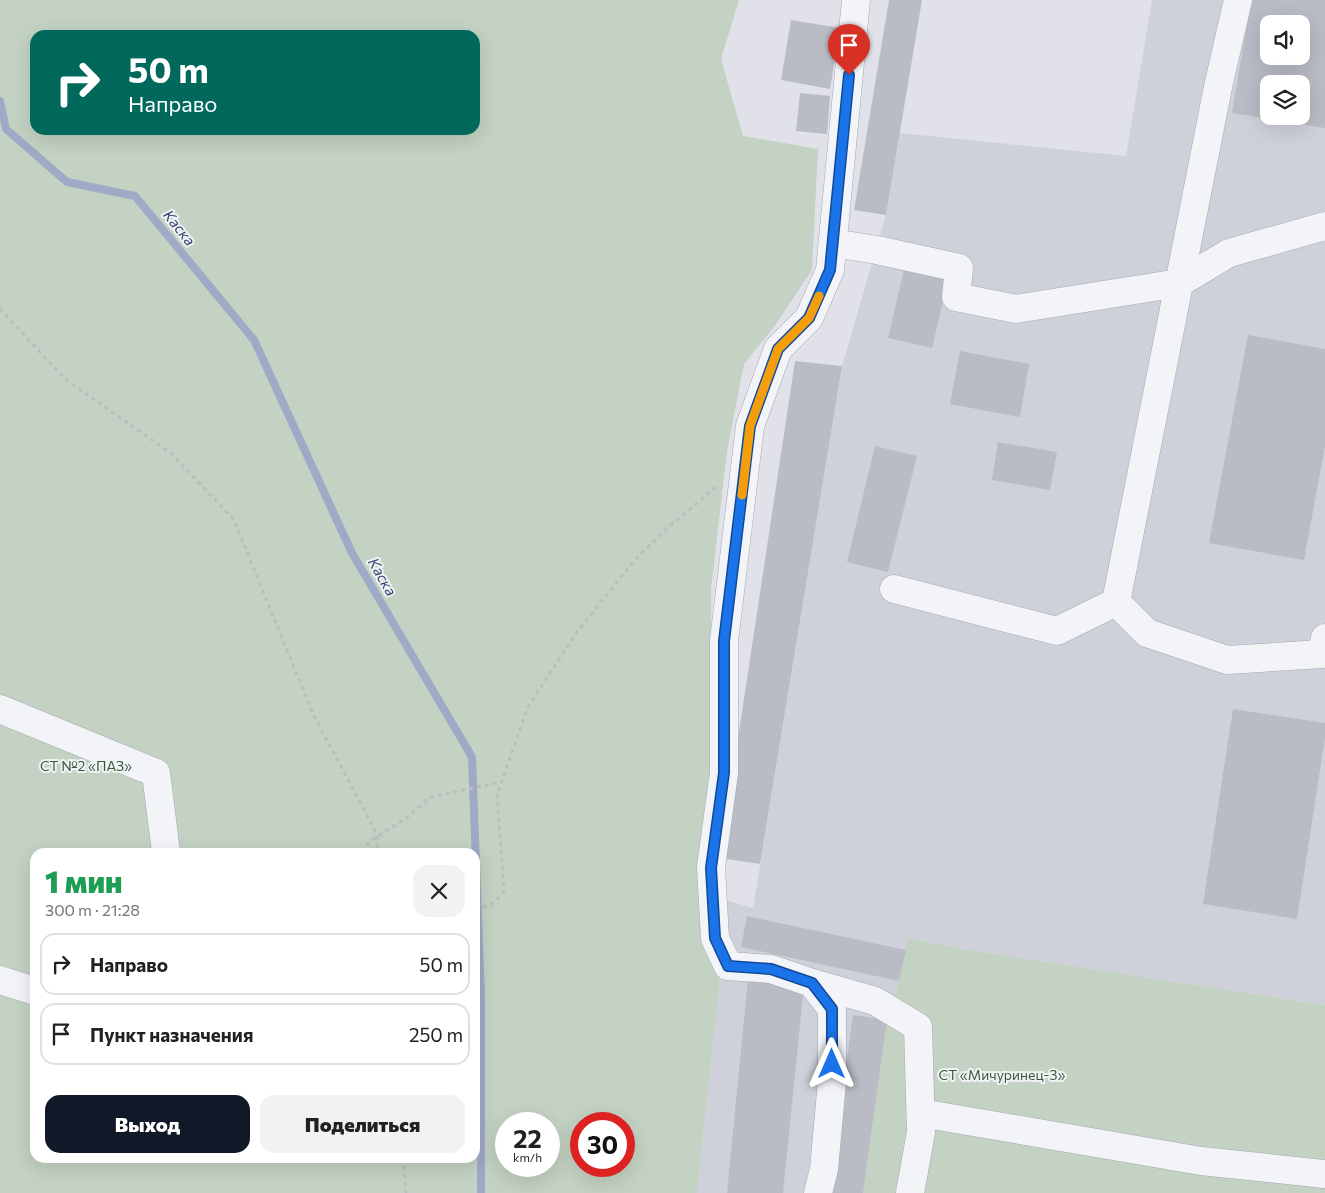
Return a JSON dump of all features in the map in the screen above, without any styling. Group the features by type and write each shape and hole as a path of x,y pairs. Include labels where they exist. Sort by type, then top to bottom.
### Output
{"street":[{"path":"856,0 830,270 809,318 778,349 750,426 724,641 724,773 711,868 715,938 728,966 771,969 875,1001 918,1027 921,1132 910,1193"},
{"path":"1116,602 1218,87 1238,0"},
{"path":"833,243 877,250 959,268 956,297 1016,309 1179,283 1229,253 1325,226"},
{"path":"894,589 1057,631 1116,602"},
{"path":"1116,602 1147,633 1227,660 1322,654 1325,638"},
{"path":"0,709 156,773 165,848"},
{"path":"0,980 30,989"},
{"path":"812,983 832,1009 832,1082 824,1169 818,1193"},
{"path":"921,1113 1202,1161 1325,1174"}],"path":[{"path":"0,309 64,379 172,454 234,520 314,716 377,834 378,848"},
{"path":"480,908 499,899 504,891 497,795 528,707 576,633 634,561 664,531 745,462"},
{"path":"365,848 370,841 405,819 431,797 501,782"},
{"path":"403,1163 406,1193"}],"shaded area":[{"path":"1152,0 1325,0 1325,1005 963,949 908,938 899,981 887,1020 863,1193 697,1193 720,980 701,943 698,892 753,908 842,366 886,215 900,133 1126,156"}],"green space":[{"name":"СТ №2 «ПАЗ»","path":"0,0 739,0 721,59 743,136 818,149 812,270 774,327 744,364 727,451 711,589 711,803 698,892 701,943 720,980 697,1193 0,1193"},
{"name":"СТ «Мичуринец-3»","path":"908,938 963,949 1325,1005 1325,1193 863,1193 887,1020 899,981"}],"building":[{"path":"889,0 922,0 886,215 854,210"},
{"path":"1251,0 1325,0 1325,128 1306,125 1310,125 1310,75 1260,75 1260,118 1232,113"},
{"path":"791,20 840,28 830,89 781,80"},
{"path":"800,93 830,96 827,134 796,131"},
{"path":"904,270 948,280 932,348 888,338"},
{"path":"1248,335 1325,349 1325,446 1304,560 1209,543"},
{"path":"960,351 1029,364 1020,417 950,404"},
{"path":"795,361 842,366 760,864 720,858"},
{"path":"998,442 1057,452 1050,490 992,480"},
{"path":"875,446 917,456 888,572 847,562"},
{"path":"1233,709 1325,723 1325,738 1297,919 1203,904"},
{"path":"747,916 906,950 899,981 741,947"},
{"path":"748,979 804,985 783,1193 727,1193"},
{"path":"853,1015 887,1020 863,1193 829,1193"}],"waterway":[{"name":"Каска","path":"0,101 6,129 67,182 135,196 254,340 352,553 472,757 475,848"},
{"name":"Каска","path":"480,969 481,1193"}],"slow traffic":[{"path":"742,495 750,426 778,349 809,318 819,296"}],"route":[{"path":"832,1064 832,1009 812,983 771,969 728,966 715,938 711,868 724,773 724,641 750,426 778,349 809,318 830,270 849,75"}]}
